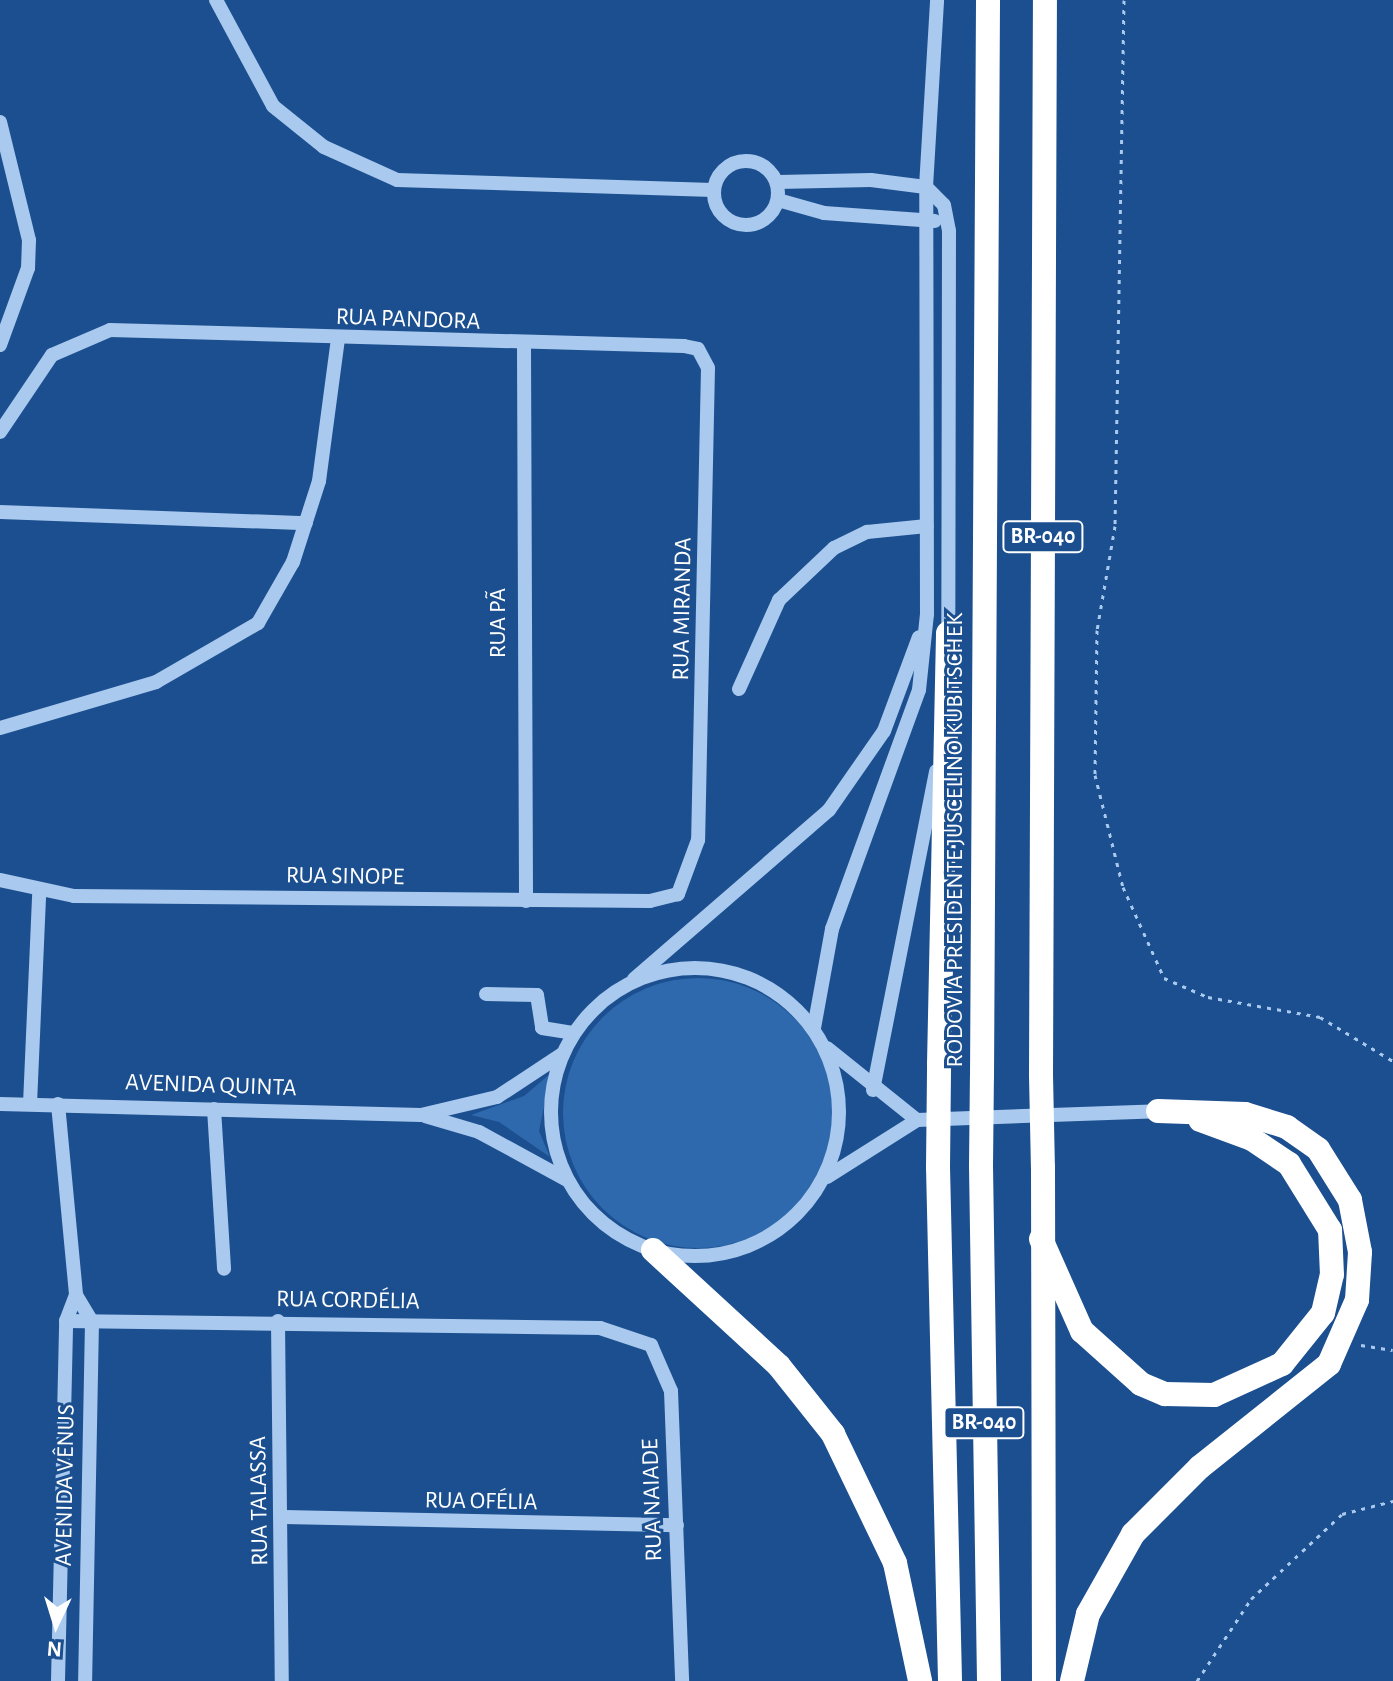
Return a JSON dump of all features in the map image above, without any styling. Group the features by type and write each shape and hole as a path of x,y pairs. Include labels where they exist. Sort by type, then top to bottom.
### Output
{"highway":[{"name":"RODOVIA PRESIDENTE JUSCELINO KUBITSCHEK","path":"988,0 981,1166 989,1681"},
{"name":"BR-040","path":"1044,1681 1041,1075 1045,0"},
{"path":"948,633 938,1167 950,1681"},
{"path":"1041,1239 1082,1331 1141,1384 1189,1397 1234,1391 1299,1349 1329,1294 1333,1245 1322,1208 1271,1149 1233,1130 1158,1111"},
{"path":"1072,1681 1088,1614 1133,1534 1200,1467 1329,1364 1341,1343 1357,1300 1360,1252 1350,1200 1328,1161 1303,1138 1266,1119 1158,1111"},
{"path":"653,1250 779,1366 833,1434 895,1563 920,1681"}],"street":[{"path":"216,0 273,106 324,147 397,180 713,190"},
{"path":"814,1028 832,929 909,729 927,614 926,187 937,0"},
{"path":"0,122 29,240 28,268 0,345"},
{"path":"738,162 766,167 778,182 778,200 760,221 741,224 718,209 713,190 721,173 738,162"},
{"path":"778,182 871,180 926,187 944,205 948,222 948,633 934,781 873,1090"},
{"path":"778,200 824,213 948,222"},
{"name":"RUA PANDORA","path":"0,432 52,355 90,333 132,330 524,346 684,346"},
{"path":"0,728 156,682 241,638 270,609 306,523 325,453 338,339"},
{"name":"RUA PÃ","path":"524,346 526,901"},
{"name":"RUA MIRANDA","path":"684,346 704,356 709,401 698,840 687,885"},
{"path":"0,512 306,523"},
{"path":"739,689 779,600 834,548 867,532 927,526"},
{"path":"630,982 669,970 750,978 814,1028 822,1043 841,1118 824,1180 801,1212 732,1252 653,1250 608,1227 567,1180 552,1139 551,1097 561,1055 573,1033 630,982 829,810 884,731 927,614"},
{"name":"RUA SINOPE","path":"0,880 39,894 526,901 650,901 687,885"},
{"path":"30,1104 39,894"},
{"path":"486,994 537,995 542,1028 573,1033"},
{"path":"822,1043 873,1090 917,1120"},
{"name":"AVENIDA QUINTA","path":"421,1115 497,1097 561,1055"},
{"name":"AVENIDA QUINTA","path":"0,1104 421,1115 479,1132 567,1180"},
{"name":"AVENIDA VÊNUS","path":"58,1104 76,1295 92,1322 85,1681"},
{"path":"214,1109 224,1269"},
{"path":"824,1180 917,1120 1158,1111"},
{"name":"AVENIDA VÊNUS","path":"58,1681 66,1321 76,1295"},
{"name":"RUA CORDÉLIA","path":"66,1321 278,1321 629,1334"},
{"name":"RUA TALASSA","path":"278,1321 284,1517 282,1681"},
{"name":"RUA NAIADE","path":"629,1334 651,1345 671,1391 682,1681"},
{"name":"RUA OFÉLIA","path":"284,1517 677,1525"}],"path":[{"path":"1124,0 1115,526 1097,630 1095,760 1123,887 1164,978 1208,997 1320,1017 1393,1061"},
{"path":"1341,1343 1393,1350"},
{"path":"1197,1681 1251,1599 1342,1514 1393,1501"}],"shaded area":[{"path":"711,978 750,988 794,1017 823,1061 831,1087 831,1139 823,1165 794,1209 750,1238 711,1248 685,1248 634,1232 612,1218 593,1199 573,1165 565,1139 563,1100 579,1049 593,1027 612,1008 646,988 672,980"},
{"path":"551,1073 539,1131 550,1157 499,1122 471,1115 524,1096"}]}
